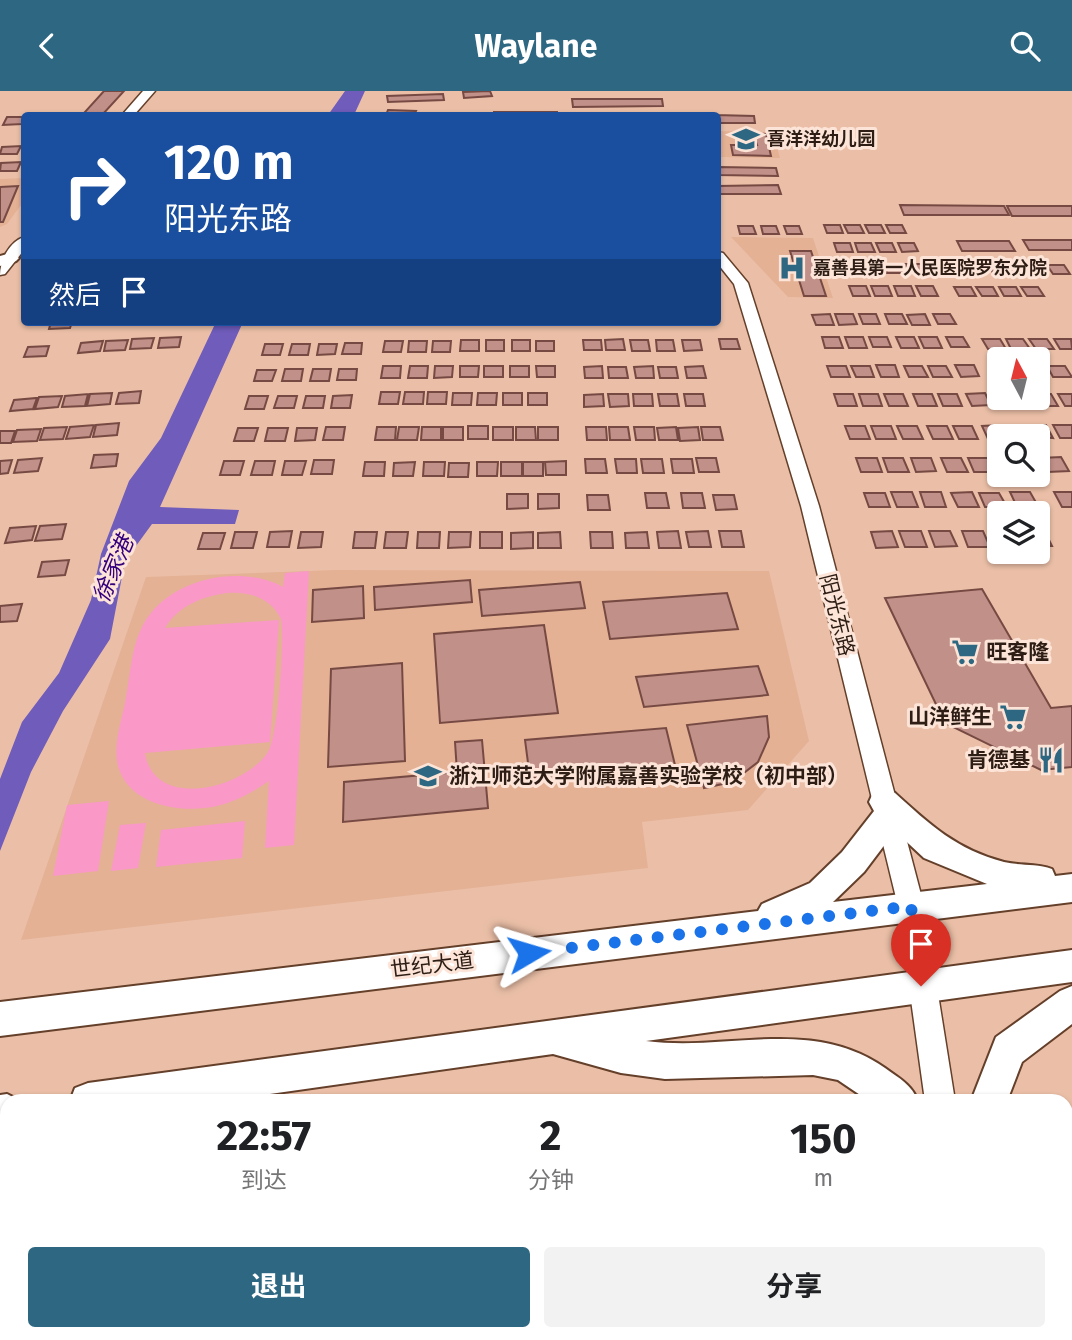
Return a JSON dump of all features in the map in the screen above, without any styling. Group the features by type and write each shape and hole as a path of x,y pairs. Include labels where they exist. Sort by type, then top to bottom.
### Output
{"main road":[{"path":"745,926 821,893 853,862 886,809 934,848 1003,876 1053,880 1072,878"},
{"name":"世纪大道","path":"6,1018 1072,888"},
{"path":"139,1094 1072,965"},
{"path":"992,1094 1009,1050 1072,1003"},
{"path":"552,1037 629,1059 683,1062 786,1056 833,1061 890,1094"}],"street":[{"path":"131,112 149,91"},
{"path":"0,271 21,244"},
{"name":"阳光东路","path":"721,260 741,283 806,494 911,906 939,1094"}],"shaded area":[{"name":"喜洋洋幼儿园","path":"721,131 773,132 780,158 721,157"},
{"path":"21,178 21,205 7,224 0,227 0,179"},
{"name":"嘉善县第一人民医院罗东分院","path":"731,237 813,238 833,298 788,297"},
{"name":"浙江师范大学附属嘉善实验学校（初中部）","path":"335,570 769,571 809,741 748,810 642,822 648,868 21,940 146,577"},
{"path":"309,571 294,845 265,848 269,781 244,796 217,806 188,809 158,804 133,790 124,780 118,766 117,742 136,643 143,625 154,609 186,586 206,580 246,576 283,587 285,573","holes":["235,593 258,597 271,606 281,619 280,687 272,742 268,752 256,765 221,784 182,788 165,783 152,771 145,753 270,742 279,620 165,628 170,620 192,603"]},
{"path":"109,801 98,871 53,876 67,805"},
{"path":"245,821 242,858 156,867 161,830"},
{"path":"146,823 138,868 111,871 120,825"}],"water":[{"path":"345,91 365,91 355,112 330,112"},
{"name":"徐家港","path":"214,326 241,326 160,507 239,510 235,524 152,524 125,561 110,639 63,711 31,772 0,851 0,779 22,722 59,673 91,600 101,554 129,481 161,438"}],"building":[{"path":"104,91 124,91 105,112 85,112"},
{"path":"490,91 492,96 464,98 463,92"},
{"path":"443,94 444,100 388,102 387,96"},
{"path":"572,99 662,99 663,106 573,107"},
{"path":"388,110 416,111 416,112 387,112"},
{"path":"721,115 754,116 755,123 721,123"},
{"path":"7,117 21,117 21,124 3,125"},
{"path":"743,133 766,134 771,156 733,155 731,145 757,145 755,139 744,139"},
{"path":"21,146 17,154 0,154 2,147"},
{"path":"21,162 17,171 0,171 1,163"},
{"path":"721,167 776,168 778,176 721,175"},
{"path":"778,185 781,194 721,194 721,186"},
{"path":"18,186 3,222 0,222 0,187"},
{"path":"900,205 1004,206 1009,215 904,215"},
{"path":"1007,206 1072,206 1072,216 1012,216"},
{"path":"824,225 840,225 843,233 827,233"},
{"path":"844,225 860,225 864,233 848,233"},
{"path":"865,225 881,225 885,233 869,233"},
{"path":"886,225 902,225 906,233 890,233"},
{"path":"738,226 753,226 756,234 740,234"},
{"path":"761,226 776,226 779,234 763,234"},
{"path":"784,226 799,226 802,234 787,234"},
{"path":"1023,240 1072,240 1072,250 1029,250"},
{"path":"957,241 1009,241 1015,251 962,251"},
{"path":"834,243 850,243 853,252 837,252"},
{"path":"855,243 871,243 875,252 858,252"},
{"path":"876,243 892,243 896,252 880,252"},
{"path":"898,243 914,243 918,251 902,252"},
{"path":"790,251 811,251 826,296 804,296"},
{"path":"840,264 856,264 860,273 843,273"},
{"path":"861,264 877,264 882,273 865,273"},
{"path":"883,264 899,264 904,273 887,273"},
{"path":"905,264 922,264 926,273 910,273"},
{"path":"960,264 965,273 949,273 944,265"},
{"path":"982,264 987,273 971,273 966,265"},
{"path":"1004,264 1010,273 993,273 988,265"},
{"path":"1010,264 1026,264 1032,273 1015,273"},
{"path":"1047,265 1064,265 1070,274 1053,274"},
{"path":"849,286 866,286 870,296 853,296"},
{"path":"871,286 888,286 892,296 875,296"},
{"path":"894,286 911,286 915,296 898,296"},
{"path":"916,286 933,286 938,296 921,296"},
{"path":"954,287 971,287 976,296 959,296"},
{"path":"976,287 993,287 998,296 982,296"},
{"path":"999,287 1016,287 1021,296 1004,296"},
{"path":"1021,287 1038,287 1044,296 1027,296"},
{"path":"830,314 834,325 816,325 812,315"},
{"path":"835,314 853,314 857,324 839,325"},
{"path":"859,314 876,314 880,324 863,324"},
{"path":"885,314 902,314 907,324 889,324"},
{"path":"925,314 930,325 912,325 907,315"},
{"path":"933,314 950,314 956,324 938,324"},
{"path":"50,326 71,326 70,328 49,329"},
{"path":"181,337 179,347 158,348 160,338"},
{"path":"822,337 839,337 843,348 825,348"},
{"path":"845,337 863,337 867,348 849,348"},
{"path":"869,337 887,337 891,347 873,347"},
{"path":"896,337 914,337 919,348 901,348"},
{"path":"919,337 937,337 942,348 924,348"},
{"path":"946,337 963,337 969,347 951,347"},
{"path":"154,338 151,348 130,349 132,339"},
{"path":"623,339 625,350 606,350 605,340"},
{"path":"719,339 737,339 740,349 721,349"},
{"path":"982,339 1000,339 1005,347 987,347"},
{"path":"1006,339 1023,339 1029,347 1010,347"},
{"path":"1029,339 1047,339 1054,349 1050,347 1035,347"},
{"path":"1054,339 1071,339 1072,349 1060,349"},
{"path":"128,340 125,350 104,351 106,341"},
{"path":"461,340 479,340 479,351 460,351"},
{"path":"486,340 504,340 504,351 486,351"},
{"path":"512,340 530,340 530,351 512,351"},
{"path":"583,340 601,340 602,350 584,350"},
{"path":"630,340 648,340 650,351 632,351"},
{"path":"656,340 673,340 675,351 657,351"},
{"path":"682,340 700,340 702,350 684,351"},
{"path":"103,341 100,351 78,353 81,343"},
{"path":"385,341 403,341 401,352 383,352"},
{"path":"409,341 427,341 426,352 408,352"},
{"path":"433,341 451,341 450,352 432,352"},
{"path":"536,341 554,341 554,351 536,351"},
{"path":"345,343 362,343 361,354 342,354"},
{"path":"265,344 283,344 280,355 262,355"},
{"path":"292,344 310,344 308,355 289,355"},
{"path":"319,344 337,344 335,354 317,355"},
{"path":"49,346 46,356 24,357 28,347"},
{"path":"876,365 895,365 899,377 881,377"},
{"path":"955,365 974,365 979,376 961,377"},
{"path":"383,366 401,366 400,378 381,378"},
{"path":"410,366 428,366 427,378 408,378"},
{"path":"435,366 453,366 452,377 434,378"},
{"path":"460,366 479,366 478,377 460,377"},
{"path":"484,366 503,366 503,377 484,377"},
{"path":"510,366 529,366 529,377 510,377"},
{"path":"536,366 555,366 555,377 537,377"},
{"path":"602,366 603,378 585,378 584,367"},
{"path":"653,366 654,378 636,378 634,367"},
{"path":"703,366 706,378 687,378 685,367"},
{"path":"827,366 846,366 850,377 831,377"},
{"path":"851,366 870,366 874,377 856,377"},
{"path":"904,366 922,366 928,377 909,377"},
{"path":"928,366 946,366 952,377 933,377"},
{"path":"1050,366 1065,366 1072,377 1053,377"},
{"path":"608,367 626,367 628,378 609,378"},
{"path":"658,367 676,367 678,378 660,378"},
{"path":"285,369 303,369 301,381 282,381"},
{"path":"313,369 331,369 329,381 310,381"},
{"path":"339,369 357,369 356,380 337,380"},
{"path":"257,370 276,370 272,381 254,381"},
{"path":"141,391 139,403 116,404 119,393"},
{"path":"381,392 400,392 398,404 379,404"},
{"path":"405,392 424,392 423,404 403,404"},
{"path":"428,392 447,392 446,404 427,404"},
{"path":"112,393 110,404 87,406 90,394"},
{"path":"453,393 472,393 471,405 452,405"},
{"path":"478,393 497,393 496,405 477,405"},
{"path":"503,393 522,393 522,405 503,405"},
{"path":"528,393 547,393 547,405 528,405"},
{"path":"985,393 987,405 972,406 966,394"},
{"path":"88,394 85,406 62,407 65,396"},
{"path":"603,394 604,406 584,407 584,395"},
{"path":"608,394 628,394 629,406 610,407"},
{"path":"633,394 652,394 653,406 634,406"},
{"path":"658,394 677,394 679,406 660,406"},
{"path":"684,394 703,394 705,406 686,406"},
{"path":"834,394 853,394 857,406 838,406"},
{"path":"859,394 878,394 882,406 863,406"},
{"path":"884,394 903,394 908,406 889,406"},
{"path":"913,394 932,394 937,406 918,406"},
{"path":"938,394 957,394 962,406 943,406"},
{"path":"1050,394 1051,394 1058,406 1050,406"},
{"path":"1058,394 1072,394 1072,406 1065,406"},
{"path":"352,395 350,408 331,408 333,396"},
{"path":"62,396 58,407 35,409 39,397"},
{"path":"249,396 268,396 264,409 245,409"},
{"path":"278,396 297,396 294,408 274,408"},
{"path":"306,396 325,396 323,408 303,408"},
{"path":"37,398 33,409 10,411 14,400"},
{"path":"119,423 117,435 93,437 96,425"},
{"path":"94,425 90,437 66,439 70,427"},
{"path":"1053,425 1072,425 1072,438 1060,438"},
{"path":"468,426 488,426 488,439 468,439"},
{"path":"845,426 865,426 870,439 850,439"},
{"path":"871,426 891,426 896,439 876,439"},
{"path":"897,426 917,426 923,439 903,439"},
{"path":"927,426 947,426 953,439 933,439"},
{"path":"953,426 972,426 978,439 959,439"},
{"path":"67,427 63,439 40,440 44,428"},
{"path":"326,427 345,427 343,440 323,440"},
{"path":"377,427 396,427 395,440 375,440"},
{"path":"399,427 419,427 417,440 397,440"},
{"path":"422,427 441,427 441,440 421,440"},
{"path":"443,427 463,427 463,440 443,440"},
{"path":"493,427 513,427 513,440 493,440"},
{"path":"516,427 535,427 536,440 516,440"},
{"path":"538,427 558,427 558,440 538,440"},
{"path":"586,427 606,427 607,440 587,440"},
{"path":"609,427 628,427 630,440 610,440"},
{"path":"634,427 654,427 655,440 636,440"},
{"path":"676,427 678,440 659,440 657,428"},
{"path":"698,427 700,440 680,441 678,428"},
{"path":"701,427 720,427 723,440 703,440"},
{"path":"238,428 258,428 254,441 234,441"},
{"path":"268,428 288,428 285,441 265,441"},
{"path":"297,428 317,428 315,440 295,441"},
{"path":"41,429 37,441 13,442 17,430"},
{"path":"0,431 15,431 11,443 0,443"},
{"path":"118,454 116,466 91,468 94,455"},
{"path":"1061,457 1069,471 1050,472 1050,458"},
{"path":"42,458 38,471 14,473 18,460"},
{"path":"696,458 716,458 719,472 699,472"},
{"path":"856,458 877,458 882,472 861,472"},
{"path":"883,458 903,458 909,472 888,472"},
{"path":"911,458 931,458 936,471 916,472"},
{"path":"941,458 961,458 968,472 947,472"},
{"path":"968,458 987,458 987,472 974,472"},
{"path":"585,459 605,459 607,473 586,473"},
{"path":"615,459 636,459 637,473 617,473"},
{"path":"641,459 662,459 664,473 643,473"},
{"path":"671,459 692,459 694,473 673,473"},
{"path":"12,460 8,473 0,474 0,461"},
{"path":"314,460 334,460 332,474 311,474"},
{"path":"224,461 244,461 240,475 220,475"},
{"path":"255,461 275,461 272,475 251,475"},
{"path":"285,461 306,461 302,475 282,475"},
{"path":"566,461 566,475 546,475 545,462"},
{"path":"365,462 385,462 384,476 363,476"},
{"path":"415,462 413,476 393,476 394,463"},
{"path":"424,462 445,462 444,476 423,476"},
{"path":"477,462 498,462 497,476 477,476"},
{"path":"501,462 522,462 522,476 501,476"},
{"path":"523,462 543,462 543,476 523,476"},
{"path":"449,463 469,463 468,477 448,477"},
{"path":"891,492 912,492 918,507 897,507"},
{"path":"920,492 941,492 946,507 925,507"},
{"path":"972,492 979,507 958,507 951,493"},
{"path":"1010,492 1030,492 1035,501 1014,501"},
{"path":"1054,492 1072,492 1072,507 1062,507"},
{"path":"645,493 666,493 669,508 647,508"},
{"path":"681,493 702,493 705,508 683,508"},
{"path":"864,493 885,493 890,507 869,507"},
{"path":"979,493 999,493 1004,501 987,501 985,507"},
{"path":"507,494 528,494 528,508 507,509"},
{"path":"538,494 559,494 559,508 538,509"},
{"path":"587,495 608,495 610,510 588,510"},
{"path":"713,495 734,495 737,509 716,510"},
{"path":"66,524 62,539 35,541 40,526"},
{"path":"36,526 32,540 5,543 10,528"},
{"path":"292,531 289,547 267,547 270,532"},
{"path":"678,531 681,548 659,548 657,532"},
{"path":"708,531 711,547 689,547 686,532"},
{"path":"719,531 741,531 744,547 722,547"},
{"path":"892,531 898,547 876,548 871,532"},
{"path":"899,531 921,531 927,547 905,547"},
{"path":"929,531 950,531 957,546 935,547"},
{"path":"962,531 983,531 987,547 968,547"},
{"path":"235,532 257,532 253,548 231,548"},
{"path":"301,532 323,532 321,547 298,548"},
{"path":"355,532 377,532 375,548 353,548"},
{"path":"386,532 408,532 406,548 384,548"},
{"path":"418,532 440,532 439,548 417,548"},
{"path":"449,532 471,532 470,547 448,548"},
{"path":"480,532 502,532 502,548 480,548"},
{"path":"533,532 533,548 511,549 511,533"},
{"path":"560,532 561,548 538,548 538,533"},
{"path":"590,532 612,532 613,548 591,548"},
{"path":"647,532 649,548 626,548 625,533"},
{"path":"203,533 225,533 220,549 198,549"},
{"path":"69,560 65,575 38,577 42,562"},
{"path":"470,580 472,602 375,610 374,587"},
{"path":"580,582 585,608 482,616 479,590"},
{"path":"363,586 364,618 312,622 313,590"},
{"name":"旺客隆","path":"982,589 1051,708 1072,706 1072,767 1041,770 945,723 885,598"},
{"path":"727,593 738,629 610,639 603,602"},
{"path":"22,604 17,621 0,622 0,606"},
{"path":"544,625 558,713 440,723 434,634"},
{"path":"402,663 405,761 328,767 331,669"},
{"path":"758,666 768,695 644,707 636,677"},
{"path":"767,716 769,737 758,762 732,782 704,788 687,725"},
{"path":"666,728 675,765 530,778 525,740"},
{"path":"482,740 488,808 343,822 344,782 457,772 455,742"}],"place":[{"name":"喜洋洋幼儿园","path":"746,139"},
{"name":"嘉善县第一人民医院罗东分院","path":"792,268"},
{"name":"旺客隆","path":"965,652"},
{"name":"山洋鲜生","path":"1013,717"},
{"name":"肯德基","path":"1051,760"},
{"name":"浙江师范大学附属嘉善实验学校（初中部）","path":"428,776"}],"route":[{"path":"529,953 911,906 921,986"}]}
